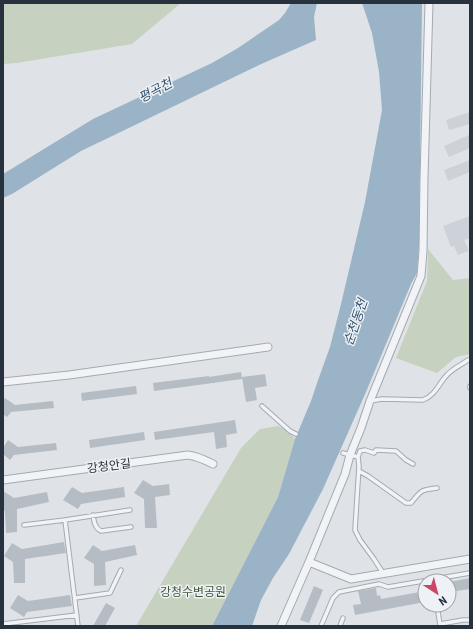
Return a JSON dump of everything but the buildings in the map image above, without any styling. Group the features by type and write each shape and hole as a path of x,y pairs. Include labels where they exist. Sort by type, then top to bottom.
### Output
{"street":[{"path":"281,626 345,474 350,455 370,401 420,276 423,251 429,3"},
{"path":"3,382 69,375 268,348"},
{"name":"강청안길","path":"3,480 188,455 202,458 213,464"},
{"path":"309,562 351,580 470,559"}],"lane":[{"path":"370,401 382,399 427,399 447,375 470,360"},
{"path":"262,406 290,431 296,434"},
{"path":"413,464 396,451 376,450 374,453 365,450 350,455 359,471 406,504 411,503 424,490 437,488"},
{"path":"359,471 355,530 360,540 384,574"},
{"path":"24,525 130,510"},
{"path":"93,516 95,524 101,531 131,527"},
{"path":"65,520 78,626"},
{"path":"75,598 110,593 121,570"},
{"path":"457,575 470,573"},
{"path":"321,626 333,598 339,592 379,584 388,587 417,582"},
{"path":"438,613 440,625 470,620"},
{"path":"3,624 77,615"},
{"path":"340,626 343,618"}],"shaded area":[{"path":"470,112 470,124 449,130 446,120"},
{"path":"469,135 470,148 449,157 444,146"},
{"path":"470,160 470,172 448,181 444,170"},
{"path":"470,216 470,238 464,240 469,251 458,255 454,246 451,247 443,226"}],"green space":[{"path":"3,3 181,3 132,44 3,64"},
{"path":"428,249 453,280 470,278 470,354 456,357 437,373 396,358 427,281"},
{"name":"강청수변공원","path":"278,426 288,430 295,439 278,497 212,626 136,626 241,448 260,429"}],"water":[{"name":"평곡천","path":"291,3 317,3 314,17 316,40 259,65 81,151 12,194 3,198 3,174 93,119 212,63 238,48 279,20"},
{"name":"순천동천","path":"362,3 422,3 419,245 417,273 323,489 289,554 261,600 252,626 212,626 278,497 295,439 311,401 330,347 341,304 365,202 382,110 379,72 372,33"}]}
